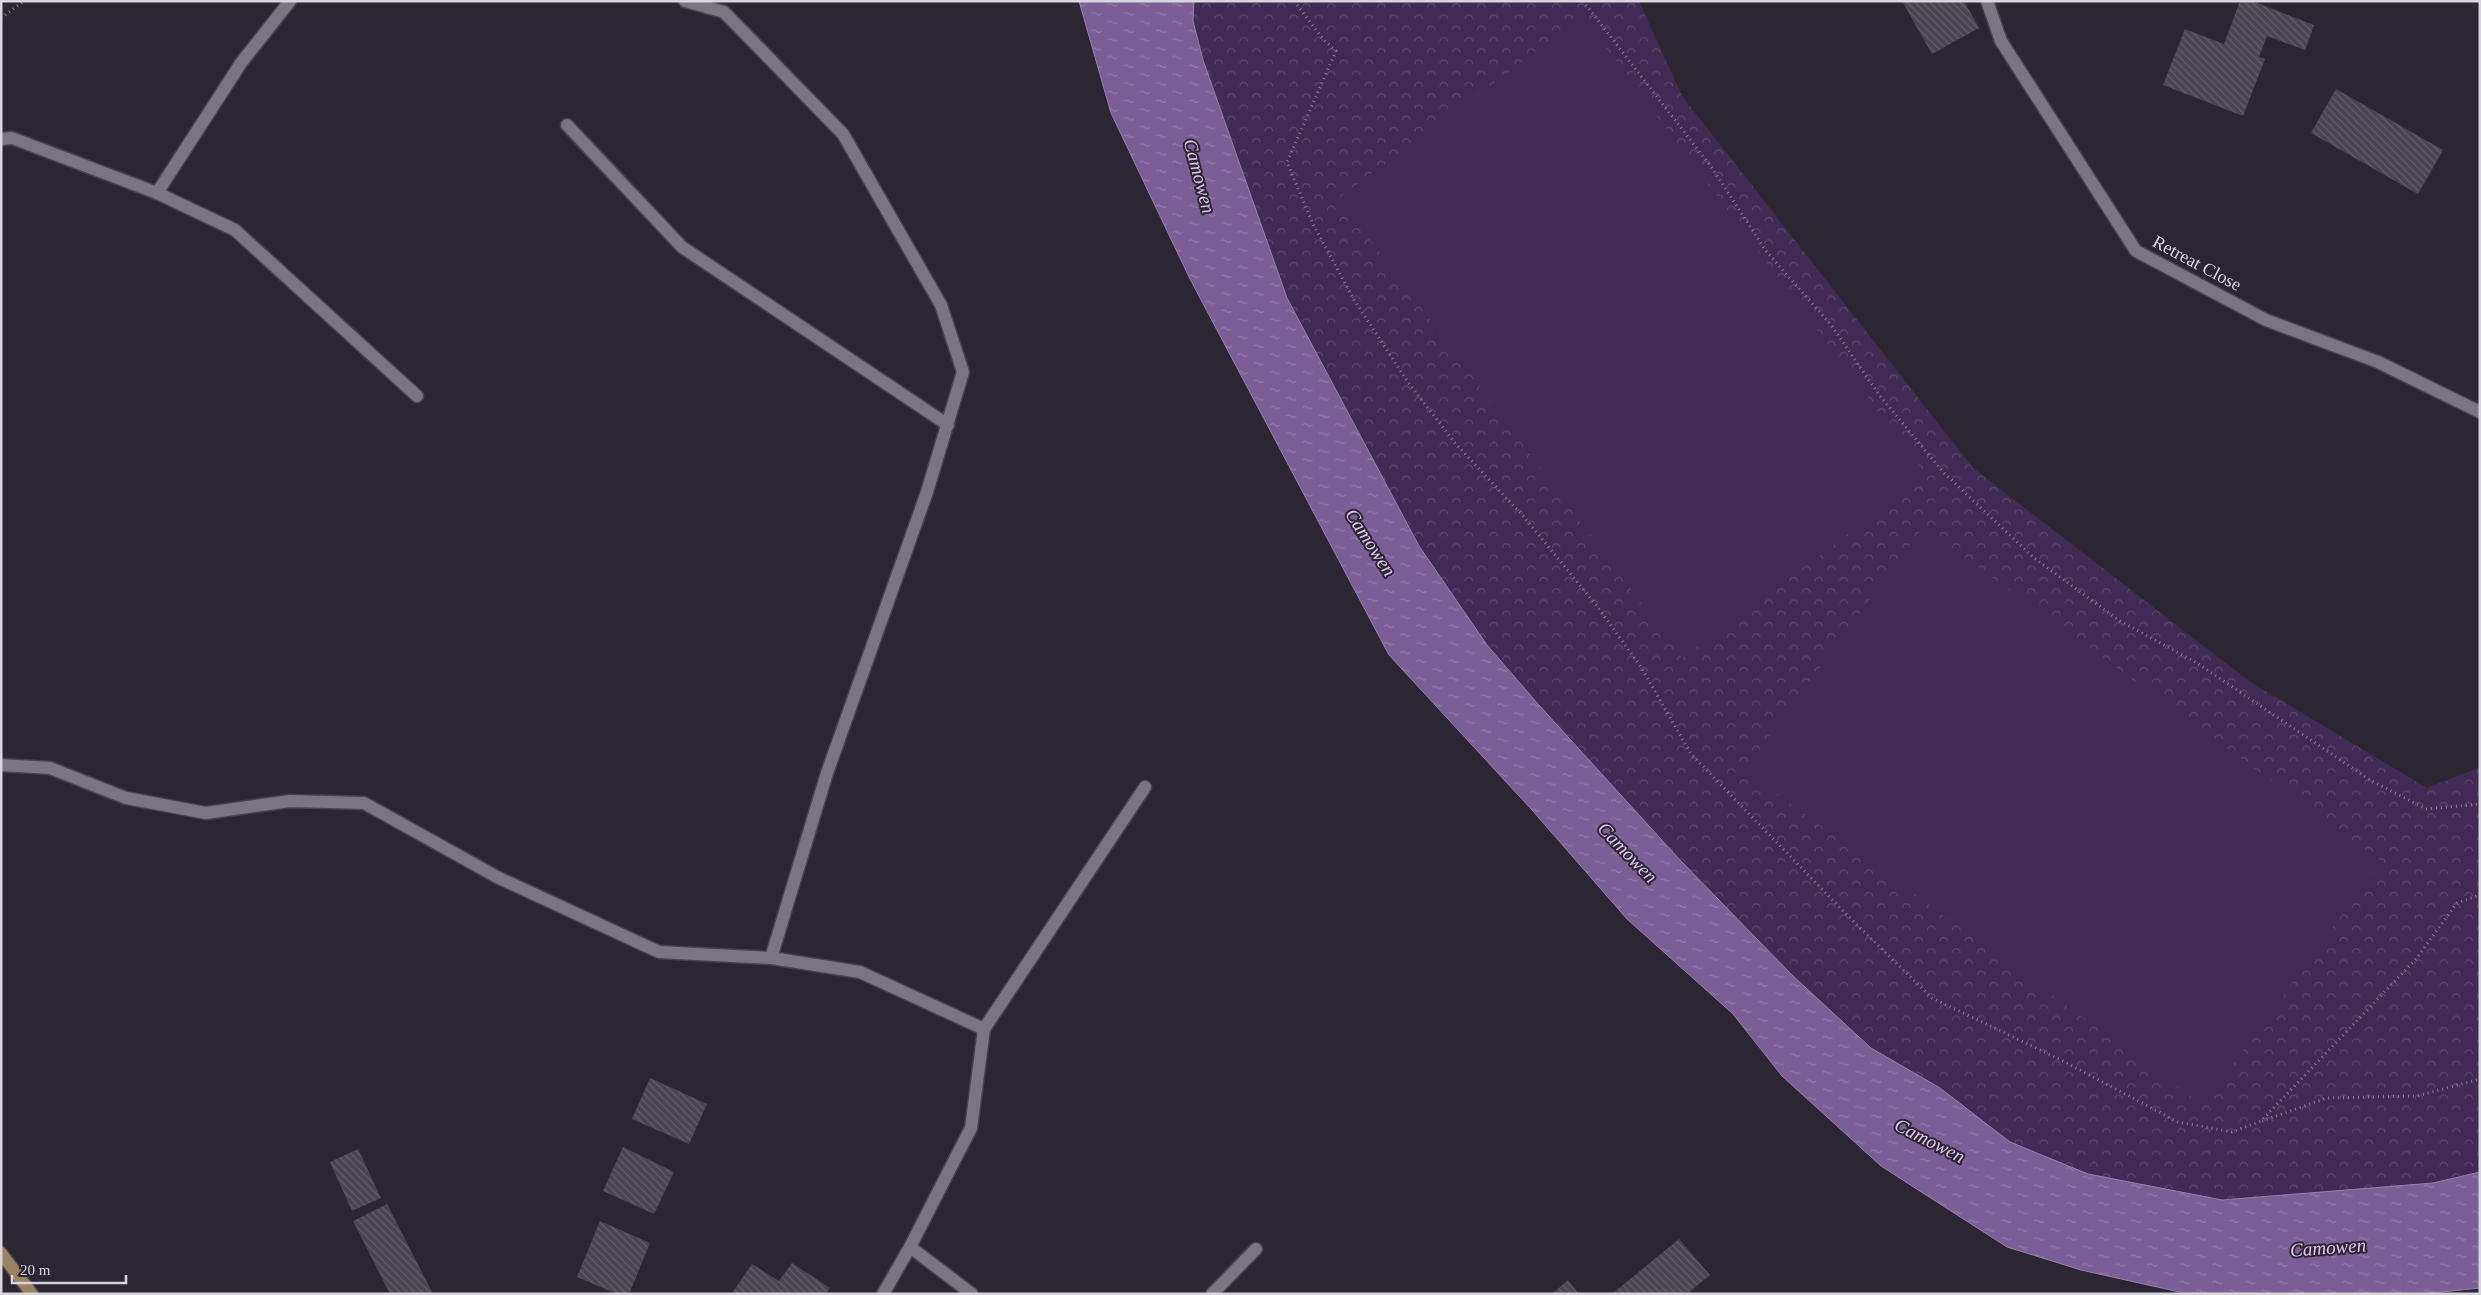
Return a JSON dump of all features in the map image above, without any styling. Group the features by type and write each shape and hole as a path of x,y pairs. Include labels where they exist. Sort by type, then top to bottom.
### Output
{"main road":[{"path":"1,1253 32,1294"}],"street":[{"path":"156,193 241,63 290,1"},
{"path":"685,1 724,12 843,134 941,304 963,372 927,492 827,773 771,958"},
{"name":"Retreat Close","path":"1987,1 2001,41 2136,251 2266,320 2378,362 2480,412"},
{"path":"567,125 682,246 948,425"},
{"path":"1,139 12,138 156,193 235,230 417,396"},
{"path":"1,765 50,768 126,798 206,813 290,801 364,803 497,877 660,952 771,958 860,972 984,1029"},
{"path":"883,1294 910,1247 971,1128 984,1029 1145,787"},
{"path":"910,1247 972,1294"},
{"path":"1212,1294 1256,1249"}],"path":[{"path":"1,18 24,1"},
{"path":"1294,1 1336,51 1287,162 1312,222 1352,298 1407,381 1455,443 1524,517 1596,605 1641,667 1691,754 1775,842 1932,998 2061,1060 2178,1122 2232,1132 2327,1098 2417,1096 2480,1079"},
{"path":"1583,1 1712,168 1766,251 1831,325 1880,396 1944,473 2034,558 2120,621 2197,663 2370,780 2426,809 2480,804"},
{"path":"2261,1121 2416,959 2457,903 2480,895"}],"green space":[{"path":"1194,1 1639,1 1682,96 1973,468 2249,681 2427,788 2480,767 2480,1172 2433,1183 2222,1200 2088,1174 2010,1142 1940,1088 1871,1048 1793,976 1680,860 1538,704 1487,645 1419,546 1287,298 1206,68 1193,21"},
{"path":"1583,17 1926,476 1682,658 1339,198"},
{"path":"1923,527 2381,861 2203,1105 1745,770"}],"water":[{"name":"Camowen","path":"1079,1 1194,1 1193,21 1203,60 1287,298 1419,546 1487,645 1538,704 1680,860 1793,976 1871,1048 1940,1088 2010,1142 2088,1174 2222,1200 2433,1183 2480,1172 2480,1288 2423,1294 2184,1293 2081,1270 2007,1247 1881,1166 1782,1076 1733,1014 1627,919 1532,810 1389,655 1190,279 1111,113"}],"building":[{"path":"1902,1 1964,1 1979,28 1932,54"},
{"path":"2240,1 2252,1 2314,25 2305,50 2267,36 2259,57 2265,59 2243,116 2163,85 2185,29 2224,44"},
{"path":"2336,89 2443,150 2418,194 2311,133"},
{"path":"650,1078 707,1104 689,1144 632,1119"},
{"path":"623,1147 674,1172 654,1214 603,1191"},
{"path":"358,1149 381,1198 352,1211 330,1162"},
{"path":"387,1204 433,1294 390,1294 353,1221"},
{"path":"600,1221 650,1243 629,1294 617,1294 577,1277"},
{"path":"1679,1239 1710,1275 1687,1294 1612,1294"},
{"path":"792,1263 830,1288 826,1294 732,1293 752,1264 779,1281"},
{"path":"1568,1280 1579,1294 1552,1294"}]}
